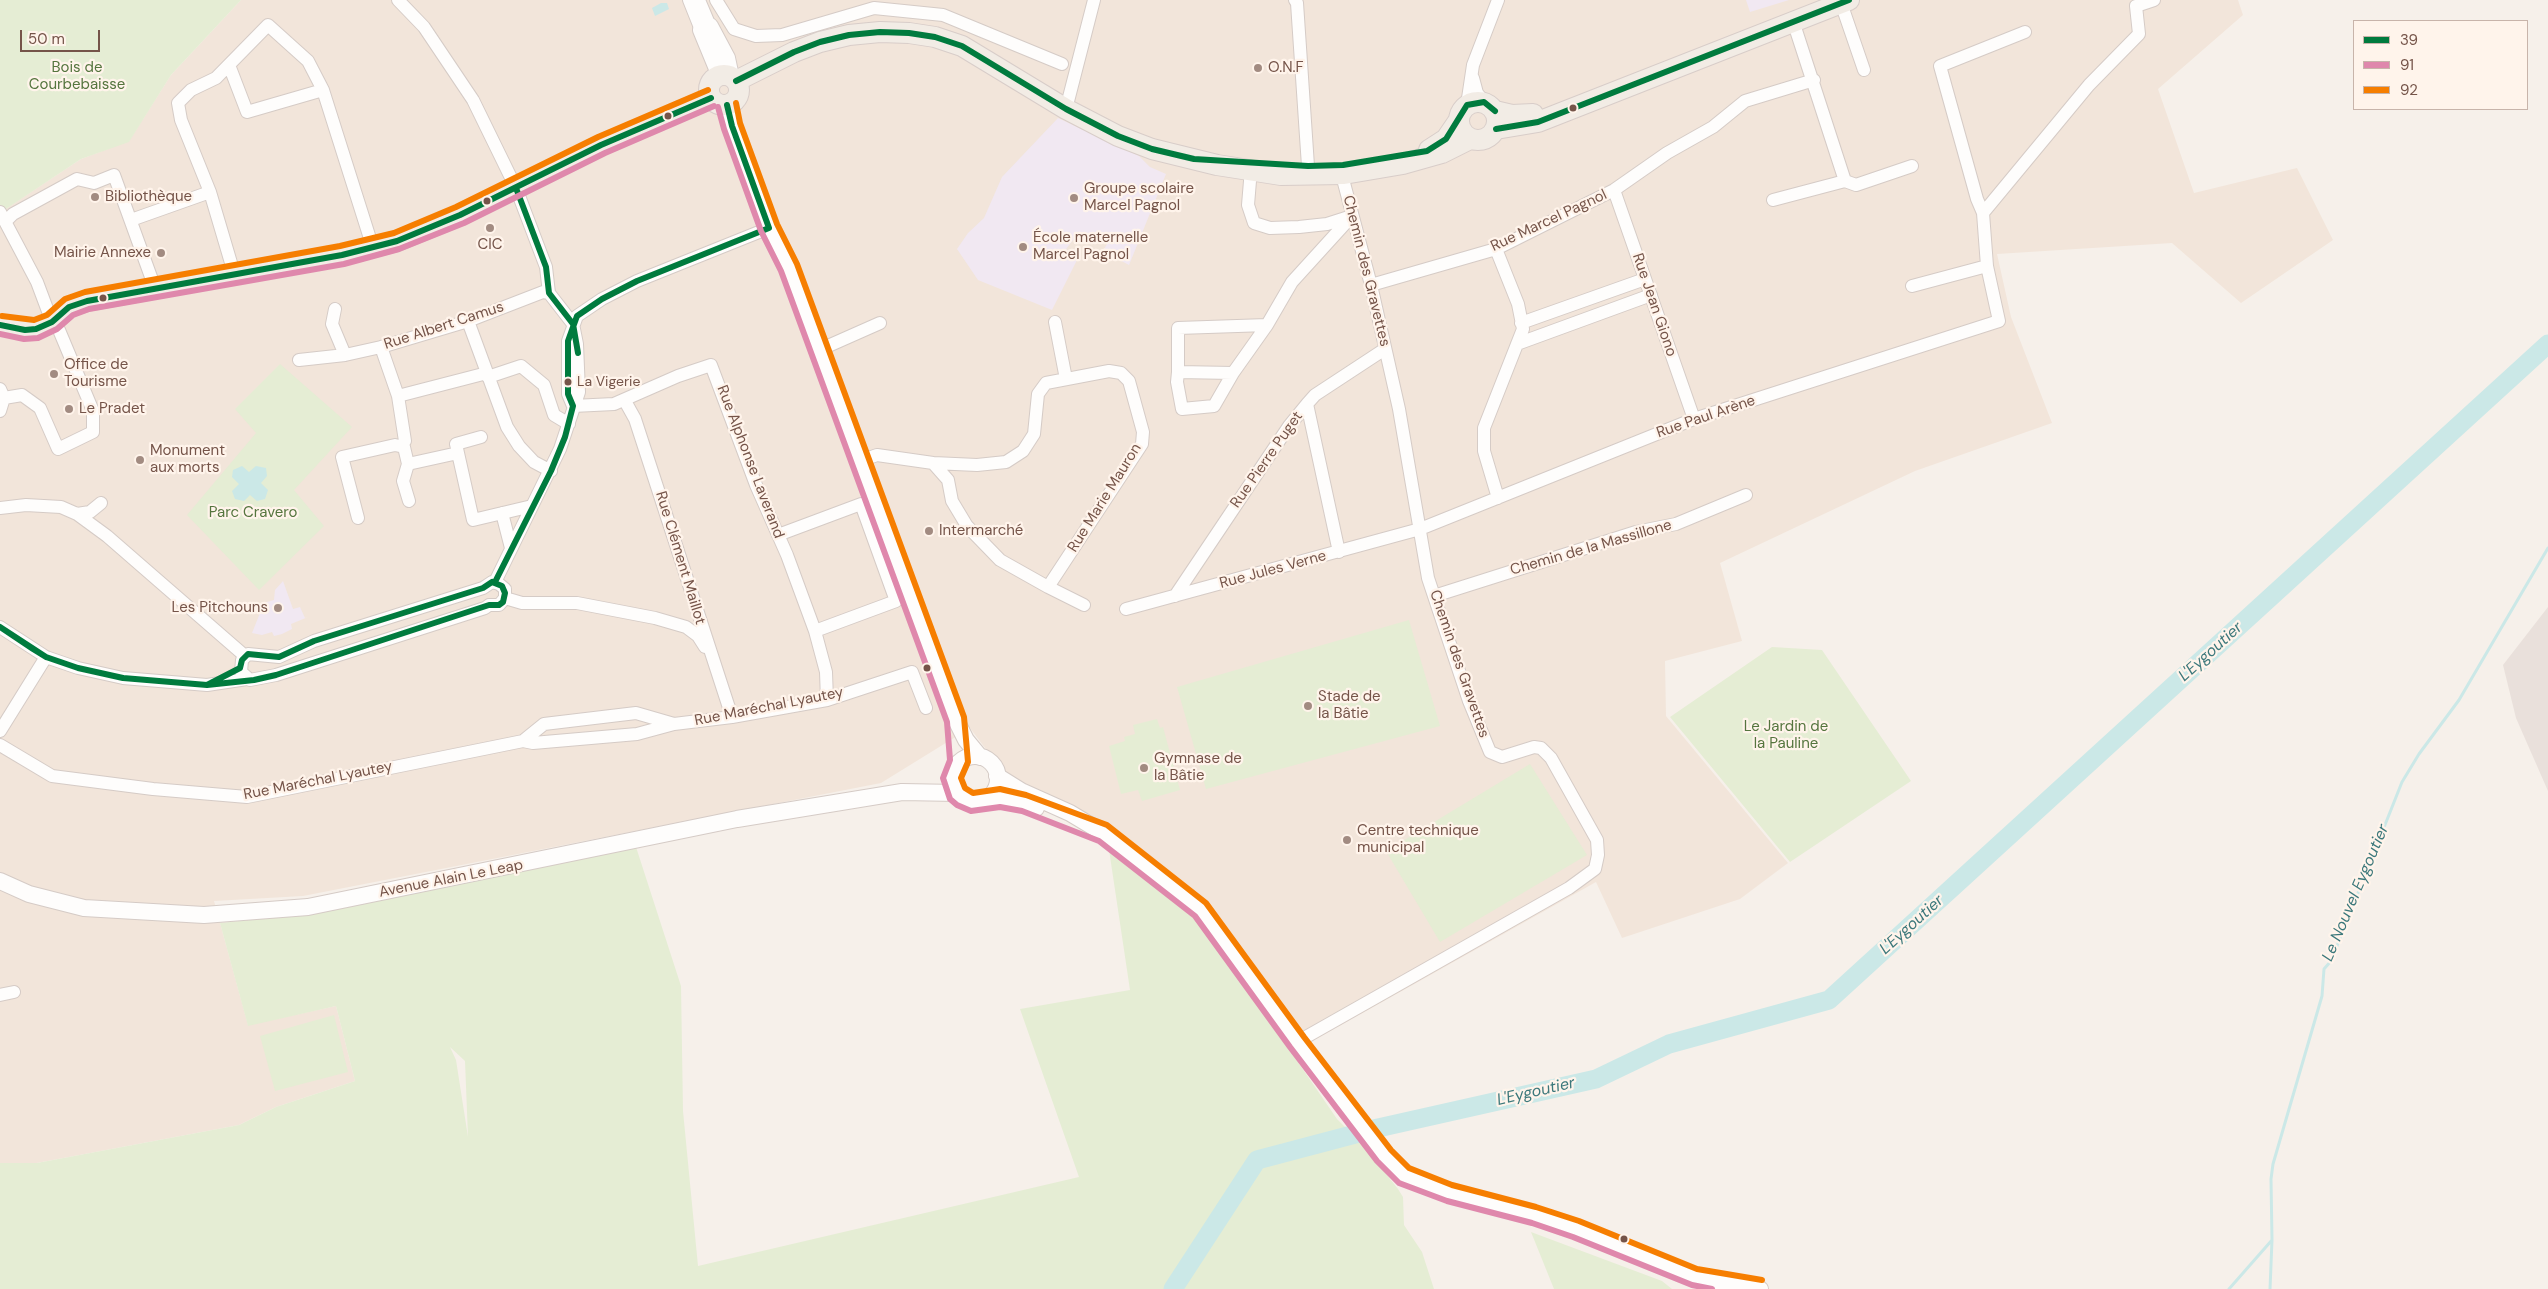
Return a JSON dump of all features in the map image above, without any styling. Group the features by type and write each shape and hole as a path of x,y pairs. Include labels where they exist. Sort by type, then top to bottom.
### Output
{"main road":[{"path":"1194,160 1308,166 1343,165 1427,150 1439,145 1480,113 1538,122 1748,42 1793,21 1845,2"},
{"path":"719,101 710,85 820,42 849,35 880,32 909,33 935,37 962,46 1066,109 1118,136 1194,160 1281,175 1344,174 1429,157 1454,148 1470,139 1482,140 1488,138 1480,113"},
{"path":"0,325 31,330 46,327 69,307 87,301 373,248 430,228 516,188 601,145 719,101 739,96 729,78"},
{"path":"1470,139 1461,131 1480,113"}],"street":[{"path":"398,0 424,27 473,100 516,188 546,267 549,294 573,324"},
{"path":"689,0 727,58 729,78"},
{"path":"699,0 706,28"},
{"path":"716,0 734,29 756,36 782,35 874,8 943,15 1062,64"},
{"path":"1066,109 1094,0"},
{"path":"1295,0 1297,3 1308,166"},
{"path":"1480,113 1473,65 1498,0"},
{"path":"1983,213 2089,85 2139,34 2136,6 2154,0"},
{"path":"1845,2 1864,70"},
{"path":"1793,21 1814,80 1845,182"},
{"path":"234,273 210,192 181,120 178,103 191,90 216,78 268,25 308,61 323,90 373,248"},
{"path":"1912,286 1987,266 1983,213 1977,199 1940,66 2024,32"},
{"path":"229,65 248,112 323,90"},
{"name":"Rue Marcel Pagnol","path":"1371,285 1496,249 1614,190 1668,153 1713,127 1745,101 1814,80"},
{"path":"719,101 732,126 769,228 789,267 956,720 966,740 980,757 991,763 998,776 1021,791 1070,813 1104,833 1201,910 1296,1042 1373,1142 1404,1176 1449,1194 1534,1215 1576,1229 1695,1277 1760,1289"},
{"name":"Chemin des Gravettes","path":"1296,1042 1569,888 1595,869 1598,855 1597,840 1551,758 1541,748 1534,747 1502,757 1490,752 1469,701 1428,578 1385,349 1371,285 1352,216 1344,174 1345,170 1354,167 1404,154"},
{"path":"1773,200 1845,182 1856,185 1912,166"},
{"path":"1251,169 1248,205 1254,223 1270,228 1299,226 1326,224 1352,216"},
{"path":"1,399 22,395 40,408 58,449 93,432 92,411 59,330 52,322 37,282 5,215 77,179 94,182 114,175 155,288"},
{"name":"Rue Jean Giono","path":"1614,190 1694,419"},
{"path":"131,220 210,192"},
{"path":"1267,325 1178,328 1177,382 1182,409 1214,406 1233,373 1267,325 1292,282 1352,216"},
{"path":"489,605 482,596 551,471 569,424 573,406 568,394 568,341 577,316 617,290 769,228"},
{"path":"1496,249 1518,304 1522,323 1517,344 1484,428 1484,451 1498,498"},
{"name":"Rue Paul Arène","path":"1420,529 1694,419 1999,321 1987,266"},
{"path":"1522,323 1645,279"},
{"name":"Rue Albert Camus","path":"299,360 345,355 381,347 468,321 544,292 549,294"},
{"path":"1517,344 1651,295"},
{"path":"335,309 332,324 345,355"},
{"path":"468,321 507,427 519,446 534,462 551,471"},
{"path":"1055,322 1066,379"},
{"path":"819,350 880,323"},
{"path":"381,347 398,396 404,444 408,454 408,464 403,481 409,501"},
{"name":"Rue Pierre Puget","path":"1175,596 1289,426 1307,404 1315,395 1385,349"},
{"name":"Rue Alphonse Laverand","path":"573,406 614,404 678,376 711,365 815,631 826,672 826,700"},
{"path":"398,396 521,366 544,384 554,415 569,424"},
{"name":"Rue Marie Mauron","path":"860,461 877,454 933,463 976,465 1006,462 1023,451 1034,434 1038,394 1046,383 1110,372 1121,373 1129,381 1143,432 1142,444 1048,587"},
{"path":"1178,372 1233,373"},
{"name":"Rue Clément Maillot","path":"625,400 638,427 732,717"},
{"path":"1307,404 1339,552"},
{"path":"481,437 456,444 474,520 532,506"},
{"path":"358,518 342,456 404,444"},
{"path":"408,464 458,453"},
{"path":"933,463 948,480 952,501 967,526 1000,560 1084,605"},
{"name":"Chemin de la Massillone","path":"1434,596 1636,532 1676,524 1746,495"},
{"path":"778,535 861,504 896,601 815,631"},
{"path":"0,508 26,506 61,508 77,514 92,525 258,680 264,676 285,672 485,608 489,605 499,604 505,598"},
{"path":"77,514 90,512 102,506 92,525"},
{"path":"502,514 510,548"},
{"name":"Rue Jules Verne","path":"1126,609 1420,529"},
{"path":"0,627 46,657 78,668 123,678 207,685 244,668 252,654 263,657 279,657 314,640 489,585 502,586 505,598"},
{"path":"505,598 522,603 577,603 655,618 686,627 698,636 710,652"},
{"path":"0,731 46,657"},
{"path":"263,657 267,668 264,676"},
{"name":"Rue Maréchal Lyautey","path":"523,740 533,743 637,734 674,724 732,717 826,700 912,672 926,708"},
{"name":"Rue Maréchal Lyautey","path":"0,745 52,776 153,790 247,797 523,740 544,724 636,713 674,724"},
{"path":"956,720 956,767 952,783 962,798 972,802 988,798 1000,798 1024,803 1104,833"},
{"path":"956,767 969,757 980,757"},
{"name":"Avenue Alain Le Leap","path":"902,792 956,767"},
{"path":"988,798 996,789 998,776"},
{"name":"Avenue Alain Le Leap","path":"0,881 29,894 84,908 204,915 308,907 737,819 902,792 957,793"},
{"path":"0,995 14,992"}],"shaded area":[{"path":"241,0 2238,0 2243,15 2158,89 2194,193 2297,168 2333,240 2241,303 2172,243 1997,254 2011,317 2052,423 1915,471 1720,563 1742,641 1665,661 1666,716 1788,863 1740,899 1622,938 1596,882 1311,1042 1270,994 1214,910 1090,814 1018,786 1007,777 970,728 881,783 303,896 214,901 248,1025 336,1006 355,1081 276,1107 239,1125 37,1163 0,1163 0,207 4,210 81,159 129,141 171,75"},
{"path":"1746,0 1789,0 1750,12"},
{"name":"Groupe scolaire Marcel Pagnol","path":"1058,118 1139,156 1150,167 1166,174 1129,265 1103,251 1107,244 1096,236 1084,235 1073,240 1066,249 1078,258 1052,310 978,280 957,249 968,233 984,218 1002,177"},
{"name":"Les Pitchouns","path":"283,581 293,609 300,607 305,618 308,617 291,624 292,629 282,634 274,636 272,632 262,635 252,633 264,603 274,600 275,590"},
{"path":"2548,607 2548,791 2516,718 2503,665"}],"green space":[{"name":"Bois de Courbebaisse","path":"0,0 241,0 171,75 129,142 81,159 3,211 0,207"},
{"name":"Parc Cravero","path":"280,364 352,427 294,490 324,526 259,590 187,515 256,433 235,409"},
{"name":"Stade de la Bâtie","path":"1409,620 1440,726 1206,789 1177,687"},
{"name":"Le Jardin de la Pauline","path":"1772,647 1822,650 1911,781 1790,862 1670,717"},
{"name":"Gymnase de la Bâtie","path":"1157,719 1160,728 1163,727 1180,790 1142,801 1138,790 1121,794 1109,746 1125,741 1124,737 1135,734 1133,725"},
{"path":"1530,764 1587,855 1440,942 1386,851"},
{"path":"1108,843 1208,931 1337,1119 1365,1147 1398,1189 1403,1197 1404,1225 1422,1252 1434,1289 0,1289 0,1163 37,1163 239,1125 276,1107 355,1081 336,1006 248,1026 220,923 309,914 636,847 681,986 683,1111 698,1266 1079,1177 1020,1009 1130,990","holes":["450,1047 465,1061 468,1137 456,1060"]},
{"path":"334,1015 348,1072 275,1091 260,1036"},
{"path":"1531,1232 1662,1281 1672,1289 1554,1289"}],"water":[{"path":"661,3 667,3 669,9 655,16 652,8"},
{"path":"242,466 249,472 256,466 266,468 267,476 261,483 268,490 265,499 257,501 250,495 244,501 235,499 232,491 239,484 232,477 233,470"}],"waterway":[{"name":"L'Eygoutier","path":"1173,1289 1257,1160 1378,1128 1596,1079 1669,1044 1829,1000 2548,344"},
{"name":"Le Nouvel Eygoutier","path":"2229,1289 2272,1240 2271,1179 2273,1164 2322,996 2324,969 2331,961 2402,782 2419,754 2459,700 2548,548"},
{"path":"2270,1289 2272,1240"}],"transit line":[{"name":"39","path":"1496,129 1538,122 1849,0"},
{"name":"39","path":"736,81 794,52 820,42 849,35 880,32 909,33 935,37 962,46 1066,109 1118,136 1152,149 1194,159 1308,166 1343,165 1427,151 1446,139 1467,105 1484,102 1495,111"},
{"name":"92","path":"2,316 34,320 47,315 65,299 85,292 340,246 394,233 456,207 598,137 708,90"},
{"name":"39","path":"0,325 25,330 36,329 52,322 69,307 87,301 342,255 397,241 460,215 601,145 711,98"},
{"name":"92","path":"736,103 740,123 777,224 797,264 964,717 968,762 961,778 965,788 973,793 1000,789 1026,795 1107,825 1206,903 1304,1037 1391,1150 1409,1168 1452,1185 1536,1207 1579,1221 1697,1269 1762,1280"},
{"name":"39","path":"495,582 551,471 565,437 573,406 568,394 568,341 577,316 602,299 637,281 769,228 732,126 727,105"},
{"name":"91","path":"0,334 24,339 38,338 57,329 73,315 89,309 344,264 399,249 464,223 605,153 714,106"},
{"name":"91","path":"718,107 724,129 761,231 781,271 947,722 950,760 943,778 950,799 957,805 971,811 1000,807 1022,811 1099,841 1195,916 1290,1047 1377,1161 1399,1183 1447,1201 1532,1223 1573,1237 1692,1285 1712,1289"},
{"name":"39","path":"516,188 546,267 549,293 573,324 578,353"},
{"name":"39","path":"492,582 502,586 505,593 503,602 499,605 489,605 276,675 254,680 207,685 240,668 242,660 248,654 279,657 314,641 483,588 492,582"},
{"name":"39","path":"0,627 46,657 33,649 0,627"},
{"name":"39","path":"46,657 78,668 123,678"},
{"name":"39","path":"123,678 207,685"},
{"name":"39","path":"123,678 207,685"}],"place":[{"name":"O.N.F","path":"1258,68"},
{"name":"Bibliothèque","path":"95,197"},
{"name":"Groupe scolaire Marcel Pagnol","path":"1074,198"},
{"name":"CIC","path":"490,228"},
{"name":"École maternelle Marcel Pagnol","path":"1023,247"},
{"name":"Mairie Annexe","path":"161,253"},
{"name":"Office de Tourisme","path":"54,374"},
{"name":"La Vigerie","path":"568,382"},
{"name":"Le Pradet","path":"69,409"},
{"name":"Monument aux morts","path":"140,460"},
{"name":"Intermarché","path":"929,531"},
{"name":"Les Pitchouns","path":"278,608"},
{"name":"Stade de la Bâtie","path":"1308,706"},
{"name":"Gymnase de la Bâtie","path":"1144,768"},
{"name":"Centre technique municipal","path":"1347,840"}]}
